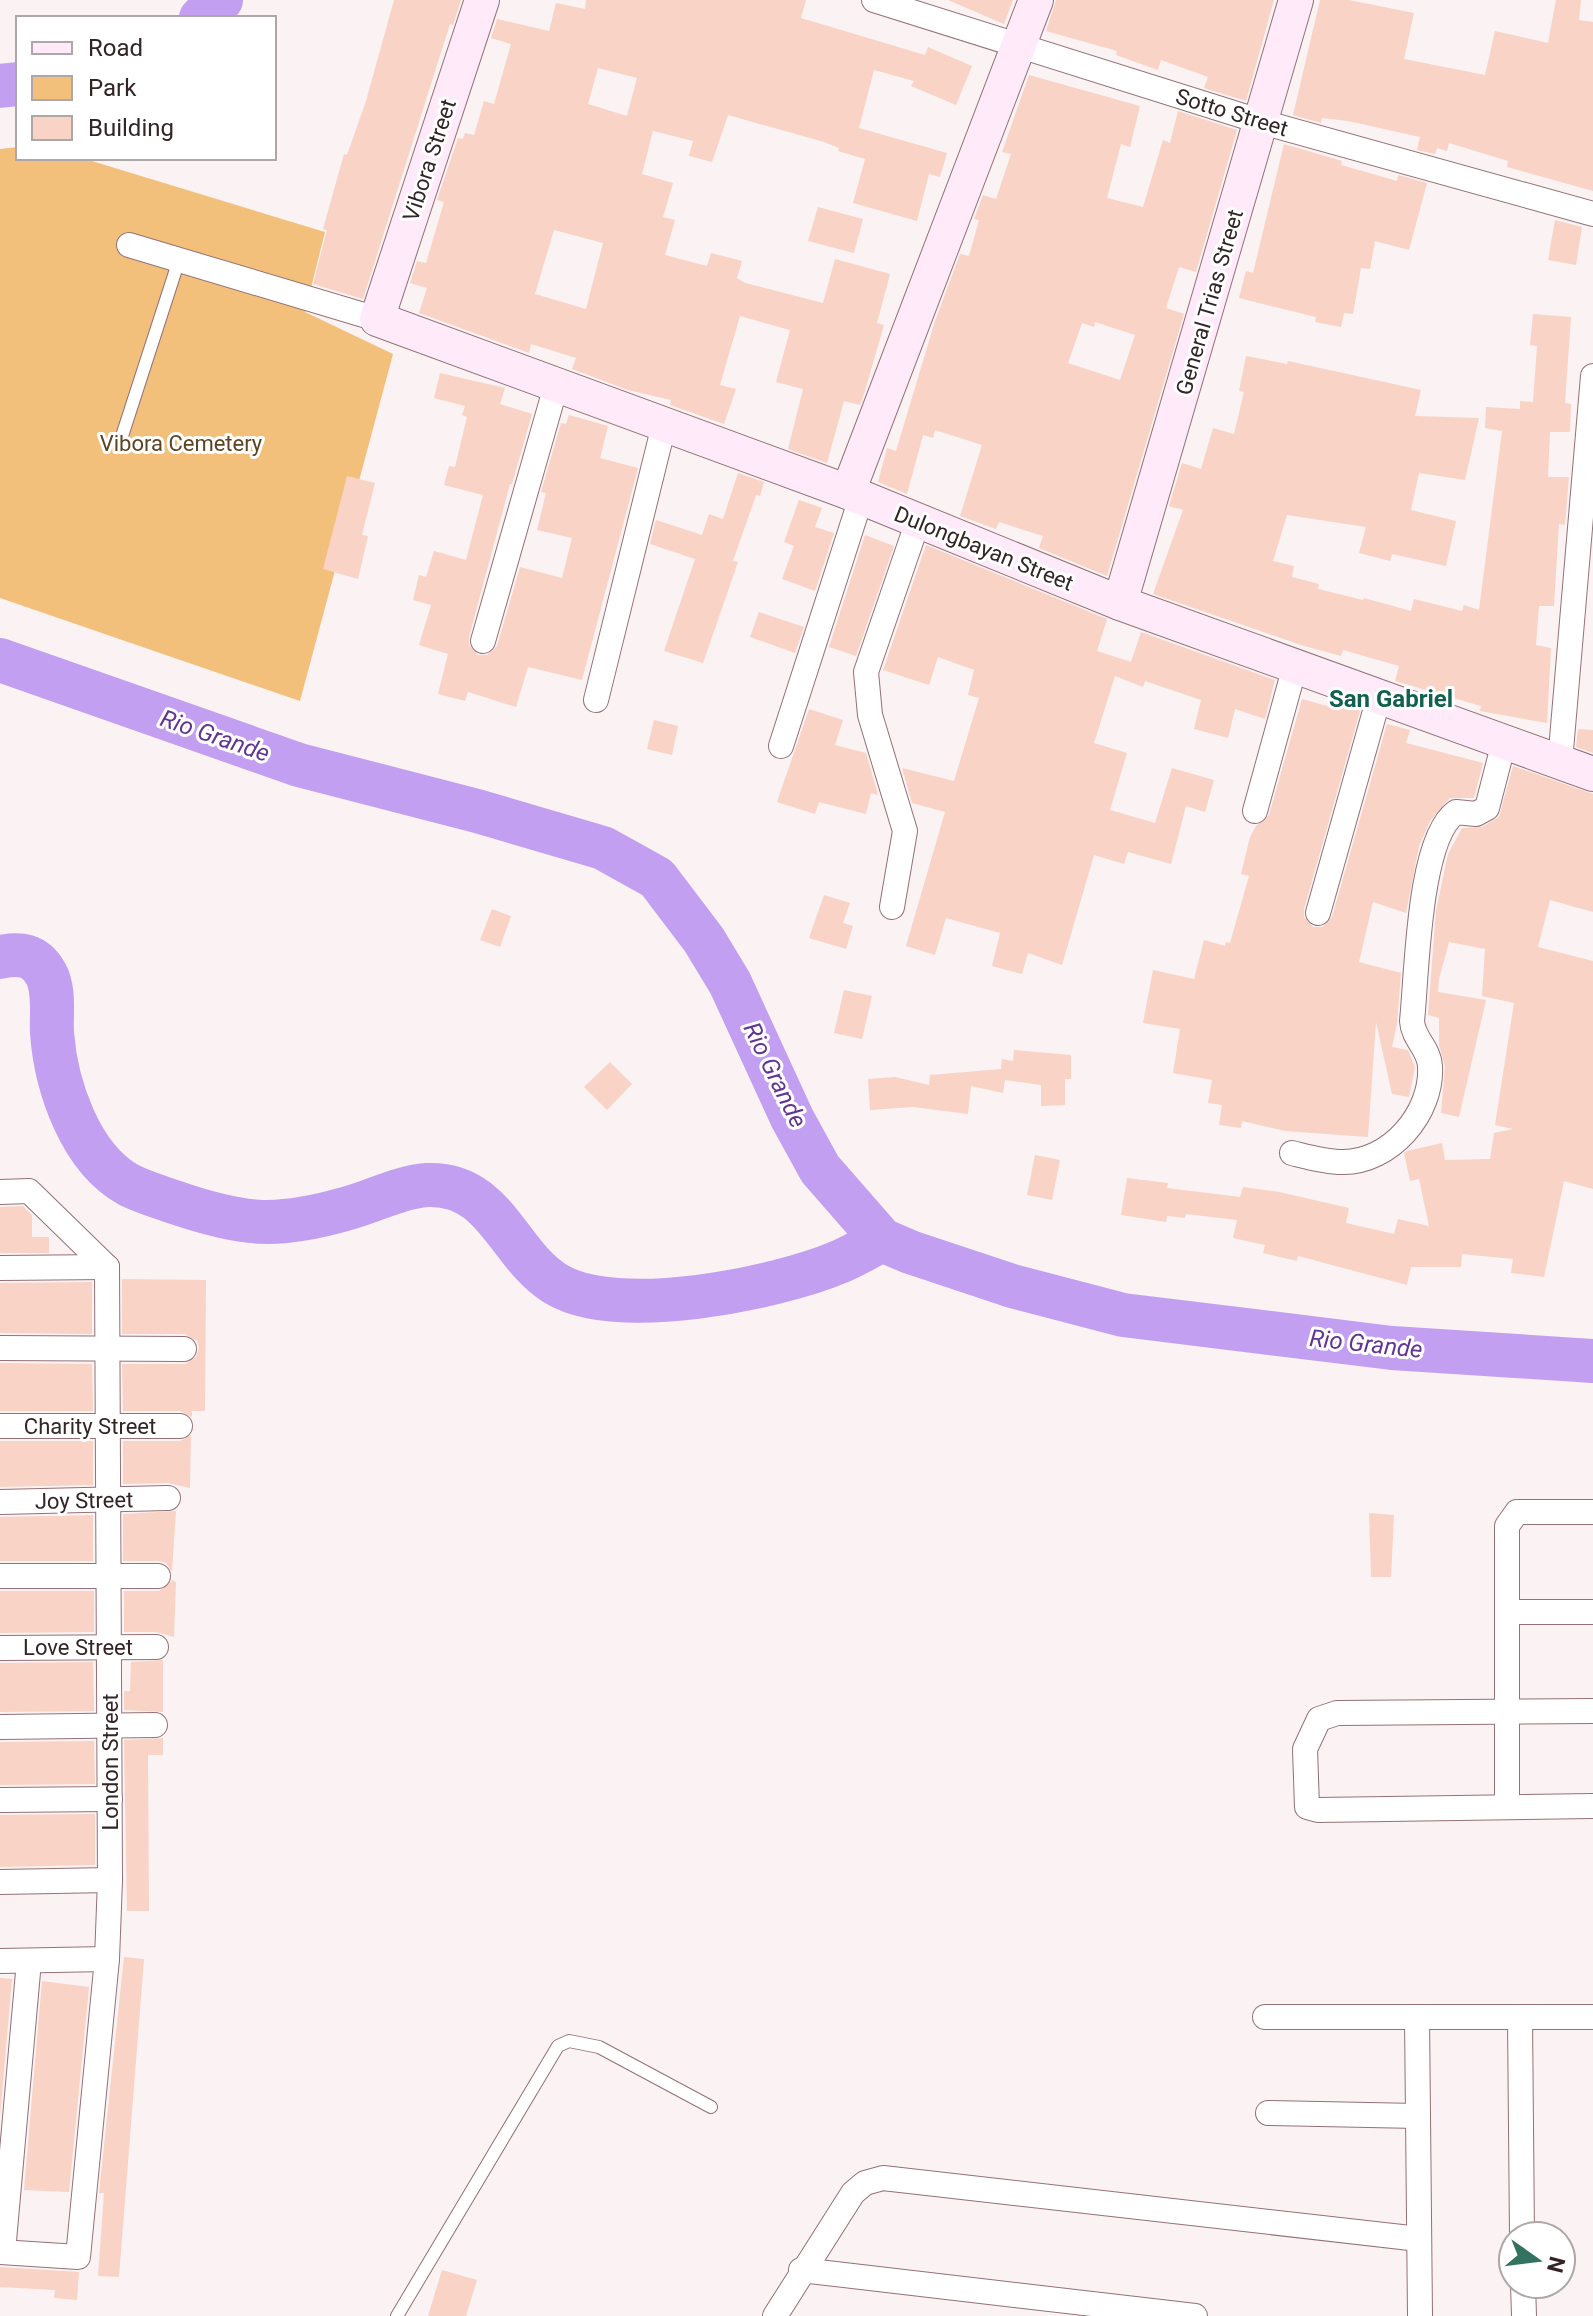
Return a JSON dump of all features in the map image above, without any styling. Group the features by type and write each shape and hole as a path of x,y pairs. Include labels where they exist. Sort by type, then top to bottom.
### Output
{"street":[{"name":"Vibora Street","path":"377,319 482,0"},
{"name":"Sotto Street","path":"874,0 1019,43 1262,122 1593,214"},
{"path":"781,746 854,495 1036,0"},
{"name":"General Trias Street","path":"1120,603 1296,0"},
{"path":"129,245 377,319"},
{"name":"Dulongbayan Street","path":"377,319 854,495 1120,603 1593,774"},
{"path":"1560,762 1593,376"},
{"path":"483,641 556,386"},
{"path":"596,700 664,425"},
{"path":"892,907 905,831 870,715 866,672 918,521"},
{"path":"1255,811 1295,666"},
{"path":"1318,913 1379,697"},
{"path":"1292,1153 1343,1163 1357,1160 1389,1147 1422,1112 1430,1064 1429,1055 1413,1032 1412,1021 1425,884 1436,841 1448,819 1456,812 1476,814 1487,808 1504,742"},
{"path":"0,1192 29,1191 107,1267"},
{"path":"0,1268 107,1267"},
{"name":"London Street","path":"2,2252 78,2257 107,1959 110,1880 107,1267"},
{"path":"0,1348 184,1349"},
{"name":"Charity Street","path":"0,1426 180,1426"},
{"name":"Joy Street","path":"0,1502 168,1498"},
{"path":"1507,1807 1507,1526 1517,1512 1593,1512"},
{"path":"0,1576 158,1576"},
{"path":"1507,1612 1593,1612"},
{"name":"Love Street","path":"0,1648 156,1647"},
{"path":"1593,1711 1337,1713 1319,1719 1305,1749 1307,1807 1318,1810 1593,1806"},
{"path":"0,1727 155,1725"},
{"path":"0,1800 110,1799"},
{"path":"0,1882 110,1880"},
{"path":"0,1961 107,1959"},
{"path":"2,2252 29,1961"},
{"path":"1265,2017 1593,2017"},
{"path":"1417,2017 1420,2316"},
{"path":"1520,2017 1522,2220"},
{"path":"1268,2113 1418,2116"},
{"path":"775,2316 801,2270 853,2193 865,2183 883,2178 1419,2239"},
{"path":"801,2270 1195,2316"}],"lane":[{"path":"122,436 179,260"},
{"path":"397,2316 558,2046 569,2041 599,2047 711,2107"}],"green space":[{"name":"Vibora Cemetery","path":"16,147 16,160 89,160 325,232 305,312 393,354 300,701 0,598 0,149"}],"building":[{"path":"394,0 461,0 453,25 450,24 363,299 313,284 327,230 323,229 344,154 347,155 366,101"},
{"path":"586,0 806,0 801,18 925,55 928,47 972,66 956,105 911,86 914,81 874,70 859,128 947,153 940,177 929,174 917,221 853,203 865,159 838,151 839,148 824,142 728,115 712,162 689,156 693,141 653,131 642,174 673,183 663,217 675,220 665,255 707,266 711,253 742,261 737,278 745,283 823,303 835,259 890,274 877,323 884,325 864,394 860,405 844,401 827,463 788,449 803,389 776,382 790,330 740,316 720,385 736,389 724,424 670,405 671,400 628,390 572,369 576,358 531,344 529,353 419,313 427,288 410,283 417,261 426,263 444,202 437,200 458,138 463,139 465,133 474,135 484,101 494,104 511,44 491,38 497,19 549,31 556,3 585,9","holes":["598,68 637,78 627,116 588,104","554,230 603,243 586,309 535,294"]},
{"path":"948,0 1013,0 1004,24"},
{"path":"1056,0 1274,0 1246,101 1204,88 1208,77 1161,60 1158,70 1116,55 1117,51 1046,31"},
{"path":"1320,0 1349,0 1414,13 1404,59 1485,75 1495,31 1548,43 1556,0 1581,0 1579,20 1593,22 1593,191 1507,167 1508,161 1449,143 1447,151 1437,148 1435,154 1417,150 1420,137 1348,121 1322,118 1321,123 1293,115"},
{"path":"1029,75 1140,106 1130,147 1121,144 1107,198 1143,207 1163,140 1170,143 1178,111 1237,130 1196,272 1179,267 1166,308 1184,314 1107,576 1039,548 1043,536 999,522 996,529 960,516 982,445 935,430 933,438 923,435 907,494 878,482 887,448 896,451 935,321 960,254 969,256 979,220 974,219 983,195 996,199 1011,154 1002,152","holes":["1095,322 1135,335 1120,380 1068,363 1082,323 1094,327"]},
{"path":"1284,144 1397,181 1398,175 1427,183 1409,250 1375,241 1370,269 1361,268 1353,314 1344,313 1341,327 1315,322 1316,317 1239,298 1246,271 1253,273"},
{"path":"818,207 863,219 854,253 808,241"},
{"path":"1555,220 1582,227 1576,265 1548,260"},
{"path":"1533,314 1571,317 1565,403 1571,404 1570,432 1550,432 1548,477 1569,477 1565,525 1559,524 1554,606 1539,606 1536,645 1551,648 1547,723 1480,711 1481,706 1395,681 1399,666 1343,650 1341,656 1301,645 1153,594 1183,510 1169,506 1182,463 1201,469 1213,428 1234,434 1244,392 1239,391 1246,356 1287,364 1288,361 1421,390 1415,416 1479,418 1465,480 1419,473 1411,510 1456,521 1446,566 1392,554 1390,561 1359,553 1366,527 1287,515 1273,561 1294,566 1292,577 1319,584 1318,589 1363,600 1411,611 1414,599 1462,611 1464,605 1479,610 1502,431 1485,428 1486,407 1520,409 1520,401 1533,402 1537,346 1530,345"},
{"path":"440,373 505,388 500,404 532,414 469,637 469,645 478,655 487,655 497,646 520,567 562,578 572,538 537,530 546,493 541,492 561,423 566,424 569,415 608,426 600,458 638,468 582,680 528,667 516,707 468,692 465,701 438,694 448,654 419,645 431,605 413,600 419,575 426,577 434,551 466,560 483,495 444,485 449,466 455,467 467,417 462,415 465,406 434,398"},
{"path":"738,473 764,482 760,496 756,495 733,561 738,562 703,663 664,651 695,559 650,544 656,520 702,535 709,514 723,519"},
{"path":"347,476 375,483 362,535 368,536 358,579 323,569"},
{"path":"799,500 822,508 815,527 834,533 815,591 782,579 794,546 784,542"},
{"path":"865,535 894,546 856,656 829,647"},
{"path":"926,545 1107,619 1097,651 1131,662 1141,632 1275,680 1265,719 1235,709 1228,738 1194,729 1201,700 1145,681 1143,687 1115,676 1094,743 1127,753 1110,810 1155,823 1172,768 1214,780 1205,812 1186,806 1171,864 1128,852 1124,864 1094,855 1062,965 1028,953 1022,974 992,966 1000,933 946,918 935,955 906,946 945,812 912,803 902,768 954,781 979,698 968,695 974,670 938,657 929,685 883,670"},
{"path":"759,612 804,627 795,653 750,637"},
{"path":"1302,699 1331,707 1333,701 1360,711 1304,909 1304,917 1313,927 1322,927 1332,917 1387,724 1410,730 1406,743 1483,763 1474,798 1450,798 1430,821 1419,846 1406,913 1373,902 1359,962 1401,973 1392,1047 1408,1050 1415,1067 1409,1097 1392,1094 1376,1022 1368,1137 1285,1131 1242,1121 1241,1128 1219,1125 1222,1105 1208,1103 1212,1080 1173,1073 1180,1029 1143,1023 1153,970 1194,979 1204,940 1225,946 1226,942 1230,943 1249,876 1241,874 1250,837 1256,826 1269,815"},
{"path":"809,709 843,720 835,745 866,753 878,795 871,793 866,814 819,802 815,814 777,802"},
{"path":"654,720 678,726 672,755 647,749"},
{"path":"1578,729 1593,730 1593,753 1576,747"},
{"path":"1513,766 1593,794 1593,912 1550,900 1538,947 1593,961 1593,1189 1564,1181 1544,1277 1511,1273 1513,1259 1462,1254 1461,1267 1411,1267 1407,1285 1298,1256 1297,1261 1263,1253 1265,1245 1233,1238 1237,1220 1186,1214 1185,1218 1167,1216 1166,1222 1121,1215 1127,1178 1168,1183 1167,1188 1240,1197 1243,1187 1279,1192 1349,1208 1346,1223 1394,1234 1398,1219 1429,1226 1419,1179 1410,1181 1404,1153 1442,1143 1445,1160 1490,1159 1494,1133 1513,1129 1495,1125 1514,1003 1482,996 1485,949 1449,942 1439,979 1438,992 1486,1000 1459,1117 1441,1113 1445,1066 1439,1045 1439,1018 1428,1015 1436,911 1448,854 1462,828 1482,827 1499,817"},
{"path":"824,895 850,903 843,923 853,926 846,949 809,938"},
{"path":"492,909 511,916 500,947 480,940"},
{"path":"844,990 872,996 862,1039 834,1033"},
{"path":"1014,1050 1071,1055 1071,1079 1065,1079 1065,1105 1041,1106 1041,1085 1005,1080 1003,1093 971,1086 968,1114 913,1107 870,1110 868,1079 895,1077 929,1085 930,1075 1001,1069 1002,1059 1013,1061"},
{"path":"610,1062 632,1084 607,1110 584,1087"},
{"path":"1035,1155 1060,1160 1052,1200 1027,1195"},
{"path":"23,1206 32,1215 32,1237 49,1237 49,1253 0,1253 0,1207"},
{"path":"122,1279 206,1280 205,1411 192,1411 192,1417 180,1411 123,1411 122,1364 185,1364 196,1357 199,1348 197,1341 185,1334 122,1334"},
{"path":"92,1282 92,1334 0,1333 0,1283"},
{"path":"0,1363 92,1364 93,1411 0,1411"},
{"path":"191,1435 190,1488 168,1483 123,1484 123,1441 180,1441"},
{"path":"0,1441 93,1441 93,1485 0,1487"},
{"path":"176,1511 172,1572 166,1563 159,1561 123,1561 123,1514"},
{"path":"1369,1513 1394,1515 1391,1577 1371,1577"},
{"path":"93,1515 93,1561 0,1561 0,1517"},
{"path":"172,1580 176,1582 174,1637 156,1632 124,1632 124,1591 159,1591"},
{"path":"0,1591 94,1591 94,1632 0,1633"},
{"path":"163,1660 163,1712 124,1710 124,1691 130,1691 131,1662"},
{"path":"93,1662 94,1711 0,1712 0,1663"},
{"path":"163,1738 163,1755 148,1755 149,1911 127,1911 124,1740"},
{"path":"94,1741 95,1784 0,1785 0,1742"},
{"path":"95,1814 95,1865 0,1867 0,1815"},
{"path":"124,1957 144,1959 119,2277 98,2276 104,2193 99,2193"},
{"path":"0,1978 12,1979 0,2117"},
{"path":"42,1981 89,1987 69,2192 24,2190"},
{"path":"0,2267 79,2272 77,2300 54,2298 55,2290 0,2287"},
{"path":"442,2270 477,2280 466,2316 428,2316"}],"waterway":[{"name":"Rio Grande","path":"203,16 221,0"},
{"name":"Rio Grande","path":"0,86 16,84"},
{"name":"Rio Grande","path":"0,660 299,765 477,811 603,848 657,878 704,940 730,983 792,1118 820,1169 882,1240 1012,1286 1123,1315 1392,1348 1593,1361"},
{"path":"0,957 26,956 42,967 49,980 54,1054 59,1075 74,1119 97,1157 129,1185 180,1204 224,1217 281,1222 321,1215 417,1186 450,1187 469,1195 485,1207 539,1271 556,1284 583,1295 617,1300 696,1297 737,1291 811,1272 882,1240"}],"district":[{"name":"San Gabriel","path":"1391,699"}]}
